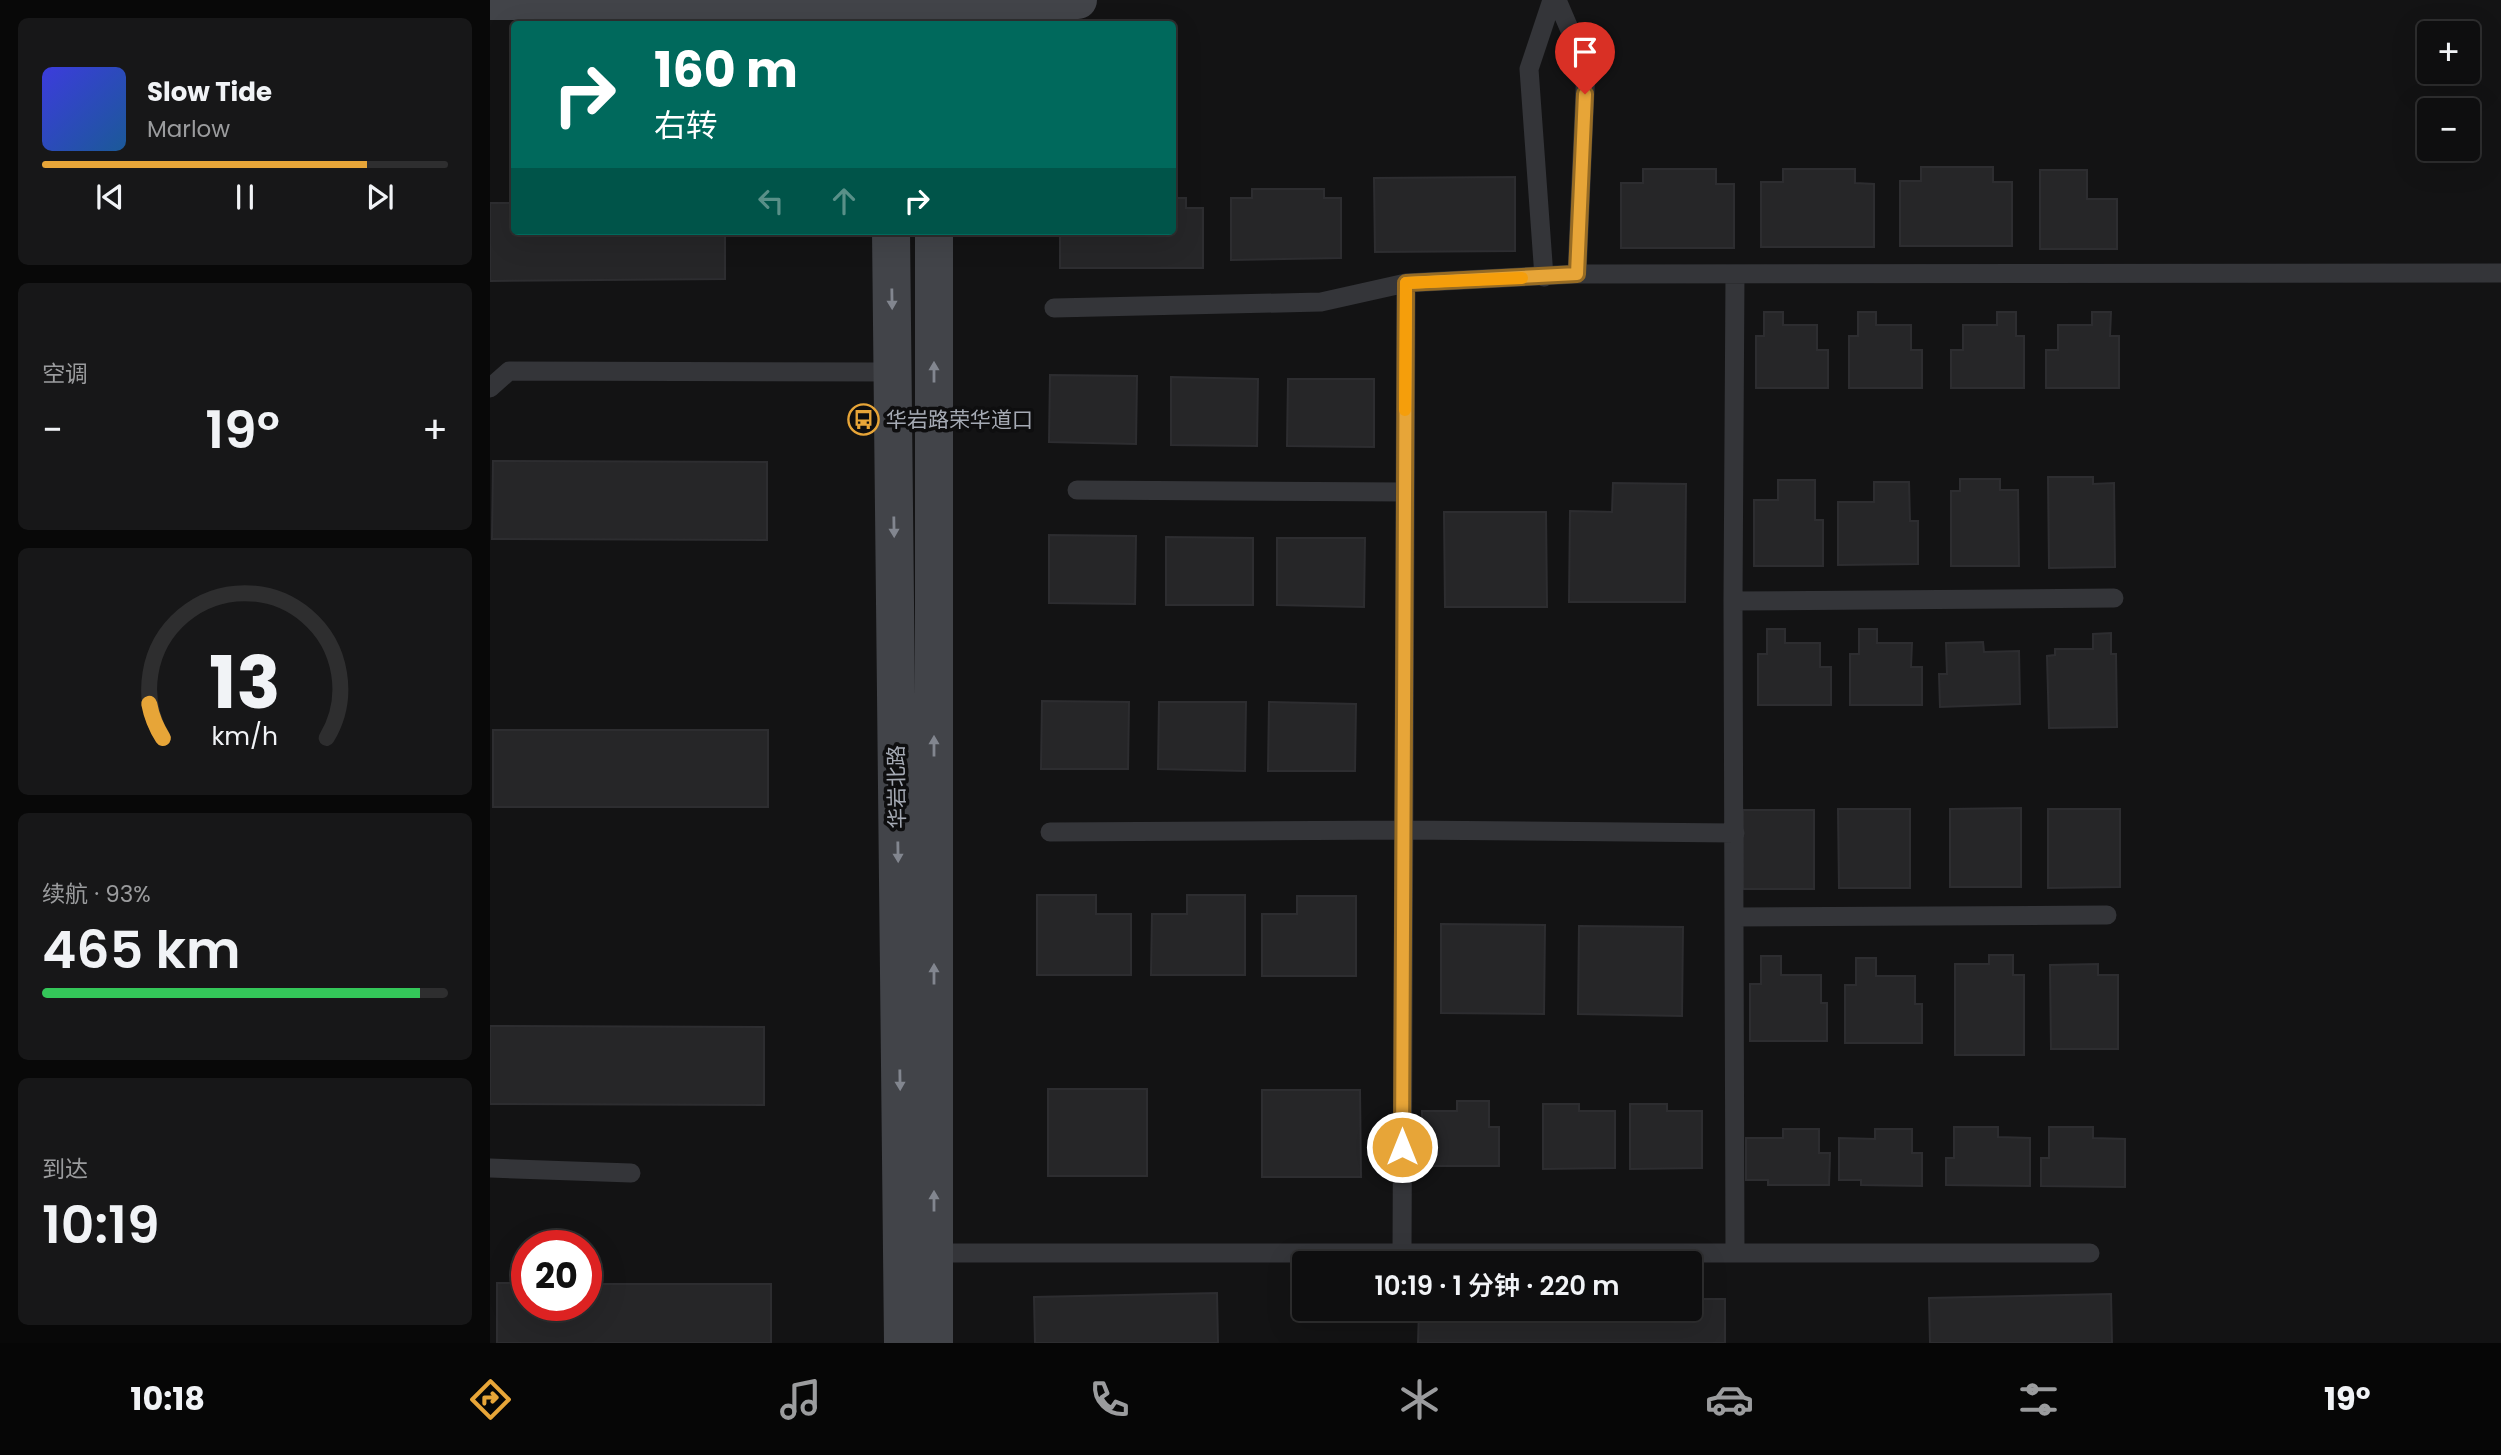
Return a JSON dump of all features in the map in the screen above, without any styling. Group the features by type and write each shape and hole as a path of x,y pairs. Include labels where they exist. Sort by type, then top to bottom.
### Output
{"street":[{"path":"490,1 888,0 934,9 1077,0"},
{"path":"888,0 888,21"},
{"name":"华岩北路","path":"891,235 903,1343"},
{"name":"华岩北路","path":"934,235 934,1343"}],"lane":[{"path":"1555,0 1586,68 1577,274"},
{"path":"1544,277 1529,69 1555,0"},
{"path":"1054,308 1321,302 1406,283 1577,274 2501,273"},
{"path":"1735,274 1735,1253"},
{"path":"1402,1251 1406,283"},
{"path":"490,388 509,371 892,373"},
{"path":"1077,489 1405,492"},
{"path":"1733,600 2114,598"},
{"path":"1049,832 1403,830 1735,833"},
{"path":"1735,917 2107,915"},
{"path":"490,1168 631,1173"},
{"path":"934,1253 1292,1253"},
{"path":"1702,1253 2090,1253"}],"building":[{"path":"1921,167 1993,167 1993,182 2012,182 2012,246 1900,246 1900,181 1921,181"},
{"path":"1643,169 1716,169 1716,184 1734,184 1734,248 1621,248 1621,183 1643,183"},
{"path":"1783,169 1855,169 1855,183 1874,184 1874,247 1761,247 1761,182 1783,182"},
{"path":"2040,170 2087,170 2087,199 2117,199 2117,249 2040,249"},
{"path":"1515,177 1515,251 1375,252 1374,178"},
{"path":"1252,189 1324,189 1324,198 1341,198 1341,258 1231,260 1231,198 1252,198"},
{"path":"1176,198 1186,198 1186,208 1203,208 1203,268 1060,268 1060,235 1176,235"},
{"path":"490,203 511,203 511,235 725,235 725,279 490,281"},
{"path":"1764,312 1783,312 1783,325 1817,325 1817,350 1828,350 1828,388 1756,388 1756,336 1764,336"},
{"path":"1858,312 1876,312 1876,325 1911,325 1911,350 1922,350 1922,388 1849,388 1849,336 1858,336"},
{"path":"1997,312 2016,312 2016,336 2024,336 2024,388 1951,388 1951,350 1963,350 1963,325 1997,325"},
{"path":"2092,312 2111,312 2110,336 2119,336 2119,388 2046,388 2046,350 2058,350 2058,325 2092,325"},
{"path":"1050,375 1137,376 1136,444 1049,442"},
{"path":"1171,377 1258,379 1257,446 1171,445"},
{"path":"1288,379 1374,379 1374,447 1287,446"},
{"path":"493,461 767,462 767,540 492,539"},
{"path":"2048,477 2093,477 2093,484 2114,483 2115,567 2049,568"},
{"path":"1960,479 2000,479 2000,490 2018,490 2019,566 1951,566 1951,491 1960,491"},
{"path":"1778,480 1815,480 1815,520 1823,520 1823,566 1754,566 1754,500 1778,500"},
{"path":"1874,482 1909,482 1910,521 1918,521 1918,564 1838,565 1838,502 1874,502"},
{"path":"1613,483 1686,484 1685,602 1569,602 1570,511 1612,512"},
{"path":"1444,512 1546,512 1547,607 1445,607"},
{"path":"1049,535 1136,536 1135,604 1049,603"},
{"path":"1166,537 1253,538 1253,605 1166,605"},
{"path":"1277,538 1365,538 1364,607 1277,605"},
{"path":"1767,629 1785,629 1785,643 1820,643 1820,667 1831,667 1831,705 1758,705 1758,654 1767,654"},
{"path":"1859,629 1877,629 1877,643 1912,643 1911,667 1922,667 1922,705 1850,705 1850,654 1859,654"},
{"path":"2111,633 2111,654 2116,654 2117,727 2049,728 2047,656 2055,655 2055,649 2093,649 2093,634"},
{"path":"1983,642 1984,652 2019,651 2020,704 1940,707 1939,674 1947,674 1946,643"},
{"path":"1042,701 1129,702 1128,769 1041,769"},
{"path":"1159,702 1246,702 1245,771 1158,769"},
{"path":"1269,702 1356,704 1355,771 1268,771"},
{"path":"493,730 768,730 768,807 493,807"},
{"path":"2021,808 2021,887 1950,887 1950,809"},
{"path":"1838,809 1910,809 1910,888 1839,888"},
{"path":"2048,809 2120,809 2120,887 2048,888"},
{"path":"1743,810 1814,810 1814,889 1743,889"},
{"path":"1037,895 1096,895 1096,914 1131,914 1131,975 1037,975"},
{"path":"1187,895 1245,895 1245,975 1151,975 1152,914 1187,914"},
{"path":"1297,896 1356,896 1356,976 1262,976 1262,914 1297,914"},
{"path":"1441,924 1545,925 1544,1014 1441,1013"},
{"path":"1579,926 1683,927 1682,1016 1578,1014"},
{"path":"1989,955 2013,955 2013,975 2024,975 2024,1055 1955,1055 1955,964 1989,964"},
{"path":"1761,956 1781,956 1781,975 1821,975 1821,1003 1827,1003 1827,1041 1750,1041 1750,984 1761,984"},
{"path":"1856,958 1876,958 1876,976 1915,976 1915,1004 1922,1004 1922,1043 1845,1043 1845,985 1856,985"},
{"path":"2098,964 2098,975 2118,975 2118,1049 2051,1049 2050,965"},
{"path":"490,1026 764,1027 764,1105 490,1104"},
{"path":"1048,1089 1147,1089 1147,1176 1048,1176"},
{"path":"1262,1090 1360,1090 1361,1177 1262,1177"},
{"path":"1457,1101 1489,1101 1489,1127 1499,1127 1499,1166 1422,1166 1422,1111 1457,1111"},
{"path":"1543,1104 1579,1104 1579,1111 1615,1111 1615,1168 1543,1169"},
{"path":"1630,1104 1667,1104 1667,1111 1702,1111 1702,1168 1630,1169"},
{"path":"1954,1127 1998,1127 1998,1137 2030,1138 2030,1186 1946,1185 1946,1158 1954,1158"},
{"path":"2049,1127 2093,1127 2093,1138 2125,1139 2125,1187 2041,1186 2041,1158 2049,1158"},
{"path":"1783,1129 1819,1129 1819,1153 1830,1153 1829,1185 1768,1185 1768,1180 1746,1180 1746,1138 1783,1138"},
{"path":"1875,1129 1912,1129 1912,1153 1922,1153 1922,1186 1861,1185 1861,1180 1839,1180 1839,1138 1875,1139"},
{"path":"497,1283 511,1283 511,1321 602,1321 602,1284 771,1284 771,1343 497,1343"},
{"path":"1217,1293 1218,1343 1035,1343 1034,1297"},
{"path":"2111,1294 2112,1343 1930,1343 1929,1298"},
{"path":"1702,1299 1725,1299 1725,1343 1418,1343 1419,1321 1702,1321"}],"slow traffic":[{"path":"1405,410 1406,283 1522,278"}],"place":[{"name":"华岩路荣华道口","path":"863,420"}],"route":[{"path":"1402,1147 1406,283 1577,274 1585,94"}]}
